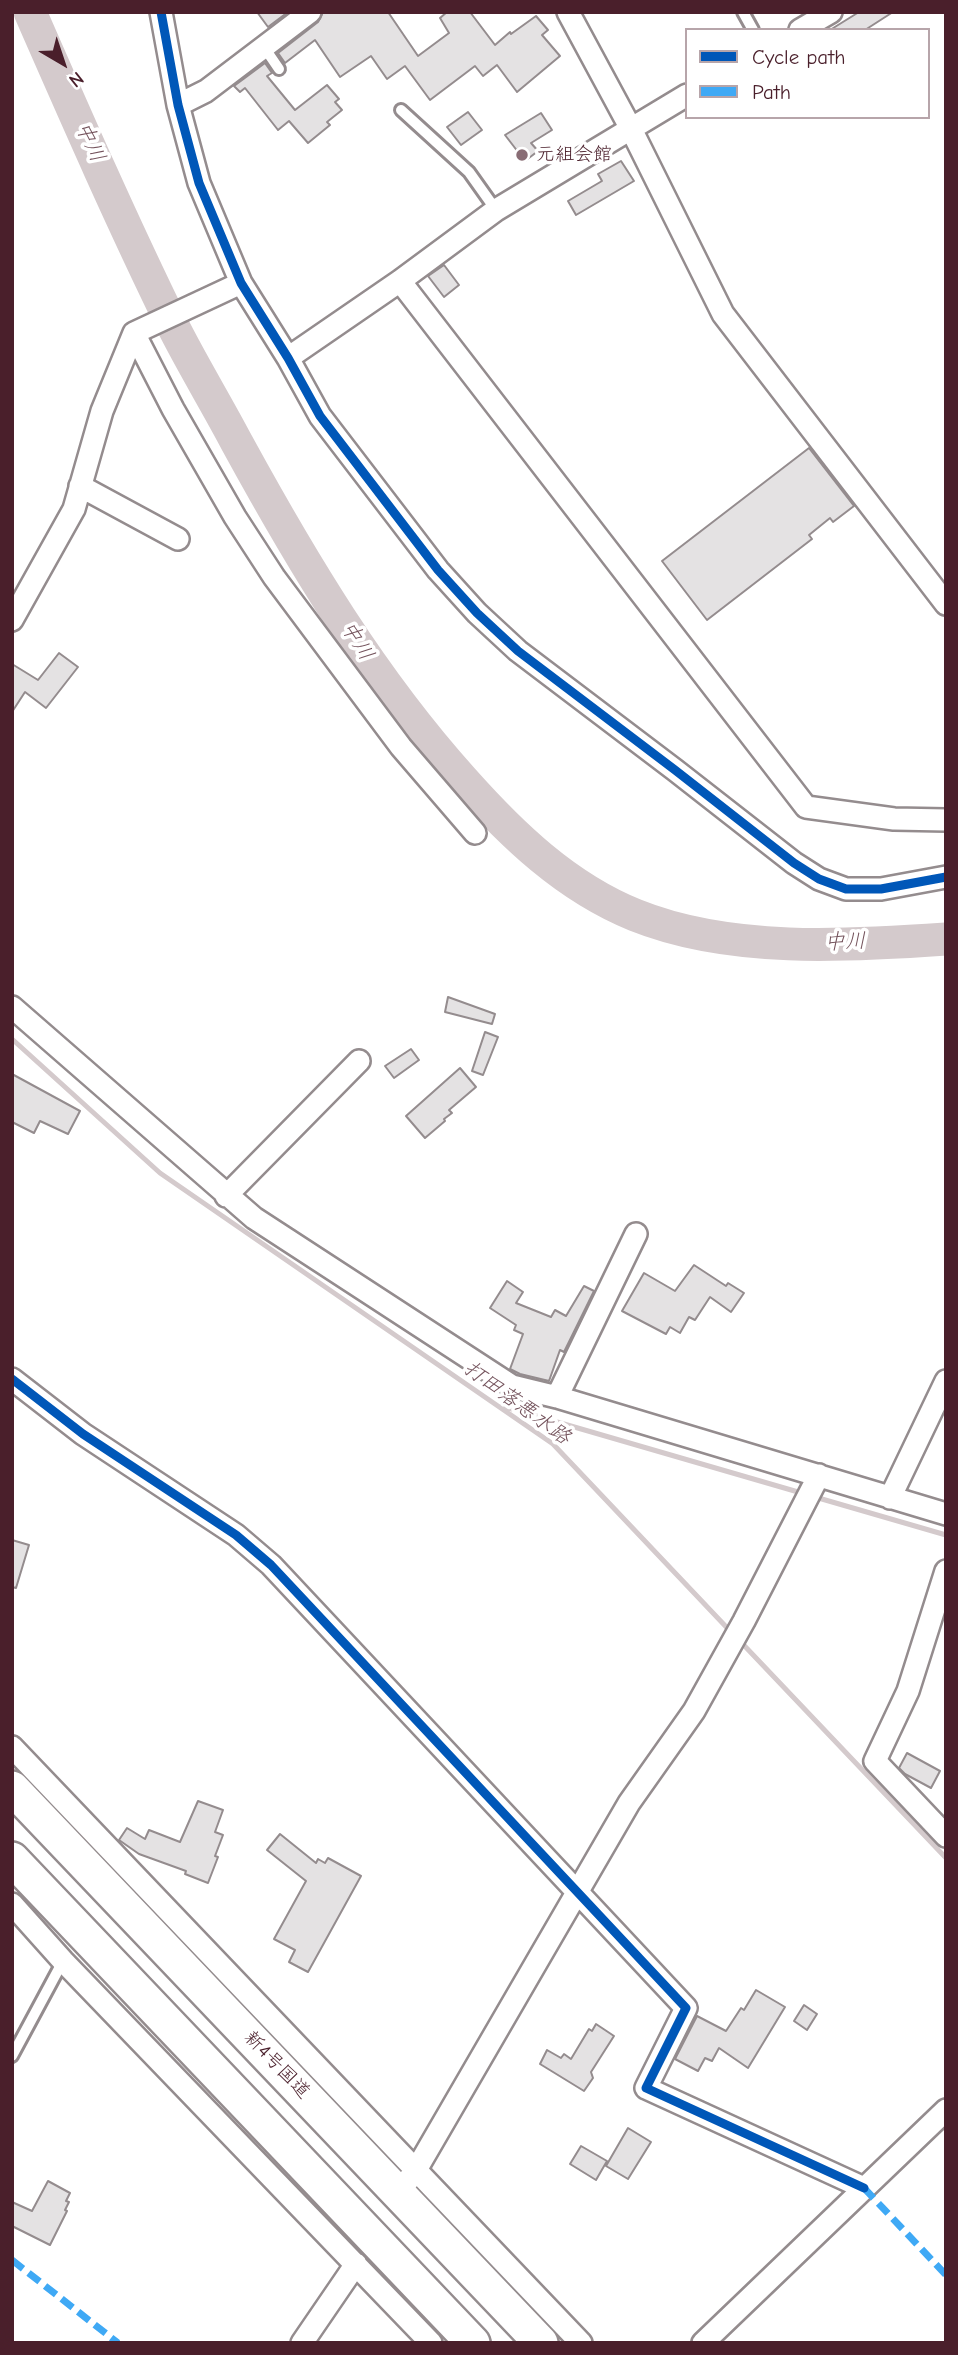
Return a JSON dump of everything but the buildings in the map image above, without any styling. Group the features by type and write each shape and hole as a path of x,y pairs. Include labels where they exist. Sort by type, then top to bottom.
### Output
{"highway":[{"name":"新4号国道","path":"12,1788 407,2181 541,2343"},
{"path":"12,1859 473,2343"}],"street":[{"path":"162,12 178,105 198,183 241,284 288,358 320,416 438,570 477,613 518,651 794,863 819,879 846,889 881,889 946,877"},
{"path":"178,105 206,91 310,12"},
{"path":"568,12 630,127 723,314 946,604"},
{"path":"803,28 831,12"},
{"path":"288,358 400,281 496,210 685,96"},
{"path":"400,281 806,807 894,819 946,820"},
{"path":"12,620 74,509 102,411 134,333 241,284"},
{"path":"134,333 173,409 228,505 274,577 401,747 475,834"},
{"path":"80,486 178,539"},
{"path":"12,1007 254,1218 512,1386 557,1397 946,1514"},
{"path":"226,1196 359,1061"},
{"path":"557,1397 636,1234"},
{"path":"12,1379 83,1434 236,1535 271,1566 449,1759 686,2008 646,2088 863,2188"},
{"path":"890,1497 946,1381"},
{"path":"407,2181 629,1803 694,1711 819,1475"},
{"path":"946,1571 908,1691 875,1761 946,1836"},
{"path":"12,1746 407,2181 580,2343"},
{"path":"12,1904 431,2343"},
{"path":"703,2343 946,2110"},
{"path":"302,2343 356,2264"}],"lane":[{"path":"743,12 752,28"},
{"path":"264,47 279,69"},
{"path":"401,110 469,172 496,210"},
{"path":"12,2056 64,1961"}],"waterway":[{"name":"中川","path":"30,12 172,324 287,532 340,618 398,701 463,780 501,820 541,858 586,890 635,915 671,927 709,936 789,944 869,944 946,939"},
{"name":"打田落悪水路","path":"12,1039 160,1173 553,1444 731,1632"},
{"path":"502,1406 805,1494"},
{"path":"815,1497 946,1535"},
{"name":"打田落悪水路","path":"738,1639 946,1858"}],"marked path":[{"path":"864,2188 946,2275"},
{"path":"12,2260 118,2343"}],"cycle path":[{"path":"161,12 178,105 199,183 241,283 288,358 320,416 438,570 477,613 518,651 794,863 819,879 846,889 881,889 946,877"},
{"path":"12,1379 83,1434 236,1535 271,1565 686,2008 646,2088 864,2188"}],"place":[{"name":"元組会館","path":"522,155"}]}
